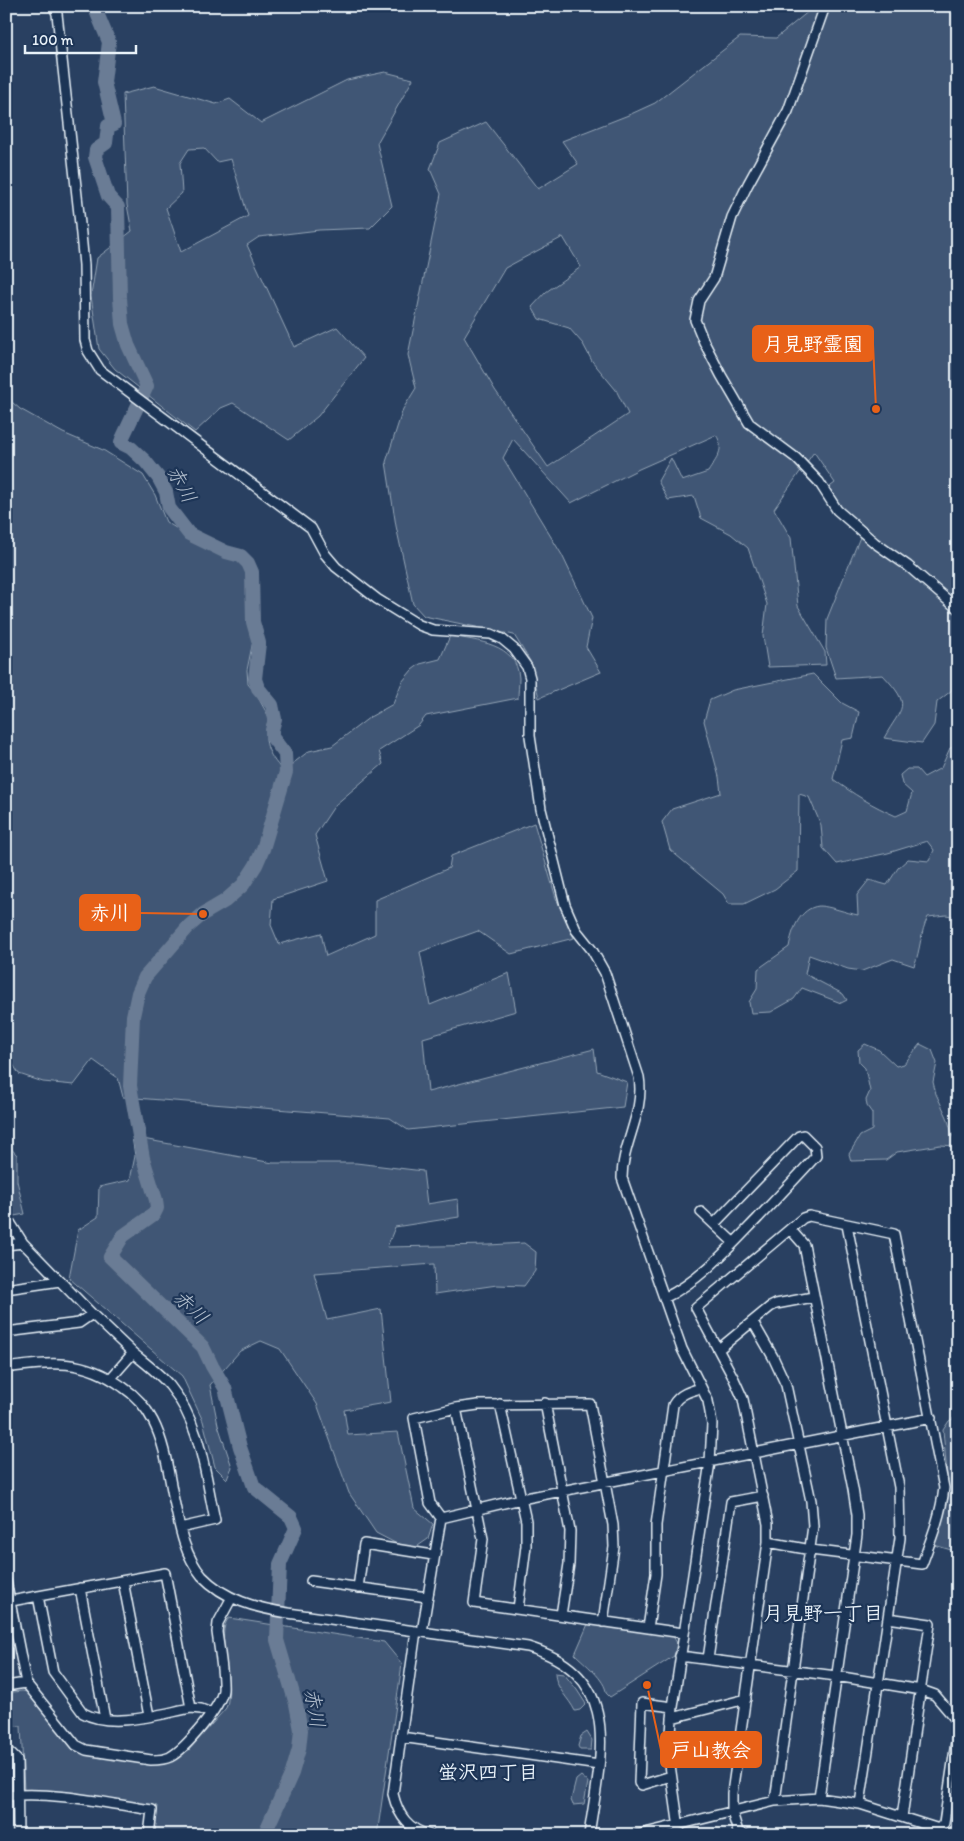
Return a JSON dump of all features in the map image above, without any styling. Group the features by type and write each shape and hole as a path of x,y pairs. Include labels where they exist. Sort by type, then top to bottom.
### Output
{"street":[{"path":"54,6 84,265 85,340 88,351 100,370 311,528 325,554 336,567 377,599 419,625 433,630 491,634 502,639 514,649 527,667 530,678 530,736 540,809 565,905 576,930 592,950 605,972 639,1077 641,1088 639,1110 622,1163 622,1178 682,1349 712,1414 710,1462 683,1633 672,1718 669,1758 680,1835"},
{"path":"825,6 788,111 732,217 714,278 699,301 695,320 721,375 749,423 796,458 819,482 837,510 875,543 908,566 958,609"},
{"path":"664,1298 691,1281 734,1243 816,1156 815,1147 803,1136 799,1136 714,1224"},
{"path":"701,1212 734,1243"},
{"path":"6,1216 22,1243 92,1314 169,1385 185,1408 196,1433 215,1520 180,1528"},
{"path":"746,1835 738,1832 732,1812 732,1793 752,1665 768,1542 768,1524 743,1399 734,1378 696,1308 803,1218 809,1216 894,1234 944,1488 943,1500 922,1564 810,1550 768,1542"},
{"path":"847,1225 888,1426 899,1487 900,1507 900,1538 860,1804"},
{"path":"790,1229 804,1245 857,1515 856,1535 819,1798"},
{"path":"6,1245 22,1243"},
{"path":"6,1289 60,1281"},
{"path":"719,1349 770,1307 776,1304 814,1297"},
{"path":"6,1332 78,1323 92,1314"},
{"path":"753,1322 786,1385 811,1501 813,1526 775,1801"},
{"path":"111,1378 133,1353"},
{"path":"6,1368 53,1363 69,1364 99,1372 111,1378 143,1405 153,1421 161,1440 180,1528 191,1559 202,1575 215,1588 231,1599 268,1610 528,1647 559,1659 582,1680 597,1706 602,1736 589,1835"},
{"path":"648,1628 656,1574 656,1525 673,1405 676,1399 688,1391 701,1388"},
{"path":"545,1403 570,1531 570,1549 561,1615"},
{"path":"500,1404 527,1532 518,1609"},
{"path":"430,1835 422,1833 403,1820 396,1807 393,1794 419,1631 427,1598 433,1555 441,1518 430,1503 414,1418 456,1408 500,1404 590,1404 613,1525 614,1547 603,1622"},
{"path":"456,1408 483,1539 474,1603 683,1633"},
{"path":"441,1518 520,1499 931,1418"},
{"path":"708,1659 731,1502 763,1496"},
{"path":"358,1588 364,1544 433,1555"},
{"path":"11,1601 165,1573 191,1708"},
{"path":"6,1581 26,1683 76,1745 86,1750 161,1760 171,1756 181,1748 220,1700 223,1690 217,1632 218,1623 231,1599"},
{"path":"123,1581 149,1716"},
{"path":"311,1581 427,1598"},
{"path":"80,1588 105,1719"},
{"path":"38,1596 53,1672 83,1713 90,1717 125,1721 191,1708 211,1713"},
{"path":"888,1618 930,1624 902,1817"},
{"path":"680,1656 836,1676 921,1690 935,1695 958,1722"},
{"path":"6,1686 26,1683"},
{"path":"672,1718 746,1699"},
{"path":"671,1776 642,1784 639,1783 642,1703 673,1707"},
{"path":"638,1835 775,1801 819,1798 860,1804 939,1829 944,1823 955,1775 958,1729"},
{"path":"401,1737 599,1765"},
{"path":"6,1753 10,1753 18,1760 18,1835"},
{"path":"6,1796 18,1794 61,1797 152,1810 148,1835"}],"shaded area":[{"path":"815,6 958,6 958,676 951,691 937,702 934,725 922,743 884,738 900,712 901,701 898,694 883,675 836,678 826,648 827,619 862,532 827,489 835,483 814,452 774,509 791,538 798,606 825,652 826,665 768,667 763,636 767,604 748,548 731,534 701,518 694,496 668,500 658,481 671,458 682,481 708,472 719,454 720,445 716,435 639,469 571,503 513,439 503,458 562,555 592,618 586,647 601,672 539,698 530,661 514,635 424,616 413,604 396,526 386,462 403,409 416,388 408,355 441,194 430,169 440,143 486,122 538,189 578,164 562,141 655,103 740,37 776,38","holes":["563,237 581,267 546,292 532,307 539,319 569,328 583,344 592,361 616,390 628,414 548,467 495,390 464,337 505,268"]},
{"path":"385,72 413,79 377,143 392,206 370,228 319,230 259,237 247,245 294,347 337,327 364,358 318,416 289,440 233,403 221,408 195,432 115,369 99,349 91,296 97,258 132,231 127,205 123,94 154,86 216,104 230,99 261,123 347,80","holes":["204,148 217,162 231,159 248,216 181,252 166,208 182,193 180,163 189,149"]},
{"path":"6,397 20,409 63,433 103,450 143,475 155,495 166,522 207,547 244,563 248,571 247,589 254,636 247,670 248,684 269,717 266,733 267,746 283,771 309,751 332,746 370,717 393,704 402,682 412,670 420,664 440,659 450,636 483,642 494,646 511,657 517,666 519,678 518,698 426,716 419,725 379,751 383,764 335,805 315,835 328,881 273,899 271,925 279,944 321,933 326,956 375,934 375,900 449,868 451,856 534,823 556,898 574,938 511,954 478,931 420,952 430,1005 509,973 516,1011 423,1038 428,1092 594,1049 597,1071 627,1082 623,1107 408,1130 390,1118 123,1097 118,1078 93,1060 74,1085 43,1082 19,1074 6,1053"},
{"path":"813,674 842,703 859,712 853,738 842,740 833,779 879,808 896,816 907,811 912,793 902,784 900,775 907,769 917,769 924,777 941,768 950,748 958,746 958,917 946,915 928,917 923,929 914,966 893,959 862,971 848,969 809,955 805,974 843,994 847,1000 841,1003 802,988 794,999 771,1012 751,1013 749,1002 757,989 758,969 789,947 798,921 806,911 823,906 858,915 857,895 869,880 887,885 898,868 908,859 929,861 934,850 927,841 888,853 837,864 823,848 821,825 809,797 799,794 798,871 775,889 744,904 729,904 723,894 670,850 662,822 672,809 721,793 719,777 704,721 710,700 733,690"},
{"path":"865,1044 879,1050 896,1066 904,1064 920,1044 932,1050 937,1063 933,1082 936,1094 947,1117 953,1137 957,1140 956,1146 940,1145 897,1152 886,1160 851,1161 849,1154 860,1136 872,1130 872,1113 867,1106 866,1100 870,1091 865,1068 859,1062 858,1050"},
{"path":"132,1137 273,1163 356,1163 423,1171 427,1204 458,1199 459,1217 395,1227 387,1247 524,1243 536,1252 535,1271 524,1286 497,1285 435,1294 434,1264 314,1273 327,1320 381,1309 391,1402 344,1410 348,1435 398,1432 414,1508 433,1524 428,1539 415,1548 397,1544 376,1533 349,1493 317,1404 280,1349 261,1341 240,1351 210,1385 218,1425 232,1467 227,1479 215,1467 203,1421 182,1376 69,1278 78,1230 98,1217 99,1187 130,1180 135,1156"},
{"path":"6,1143 17,1155 17,1181 25,1214 14,1216 6,1203"},
{"path":"958,1416 958,1552 934,1545 949,1496 943,1430 949,1421"},
{"path":"229,1618 384,1642 402,1664 377,1835 154,1835 158,1806 24,1791 21,1726 6,1727 6,1693 27,1692 71,1747 89,1755 165,1764 170,1759 189,1750 226,1708 229,1686 224,1635 225,1625"},
{"path":"588,1624 673,1636 677,1643 674,1656 610,1697 606,1693 599,1677 575,1654"},
{"path":"555,1673 564,1674 577,1690 586,1704 580,1710 575,1711 557,1683"},
{"path":"587,1732 592,1740 591,1750 580,1750 578,1746 581,1736"},
{"path":"581,1776 588,1782 584,1804 573,1805 571,1800 576,1780"}],"waterway":[{"name":"赤川","path":"94,6 109,42 104,82 114,124 108,126 106,143 96,150 95,157 108,196 118,207 122,324 128,345 147,386 121,443 131,448 158,477 166,492 169,508 189,534 226,552 241,556 248,563 252,572 253,622 259,643 255,679 258,688 272,705 275,719 272,737 285,754 286,772 263,849 256,865 243,885 225,901 203,914 189,926 145,977 138,993 133,1016 130,1086 143,1158 157,1208 154,1214 123,1236 110,1257 203,1347 225,1388 240,1447 254,1487 291,1517 296,1528 280,1564 277,1640 296,1704 301,1730 299,1749 292,1773 264,1835"}],"place":[{"name":"月見野霊園","path":"876,409"},
{"name":"赤川","path":"203,914"},
{"name":"戸山教会","path":"647,1685"}],"district":[{"name":"月見野一丁目","path":"823,1613"},
{"name":"蛍沢四丁目","path":"488,1772"}]}
